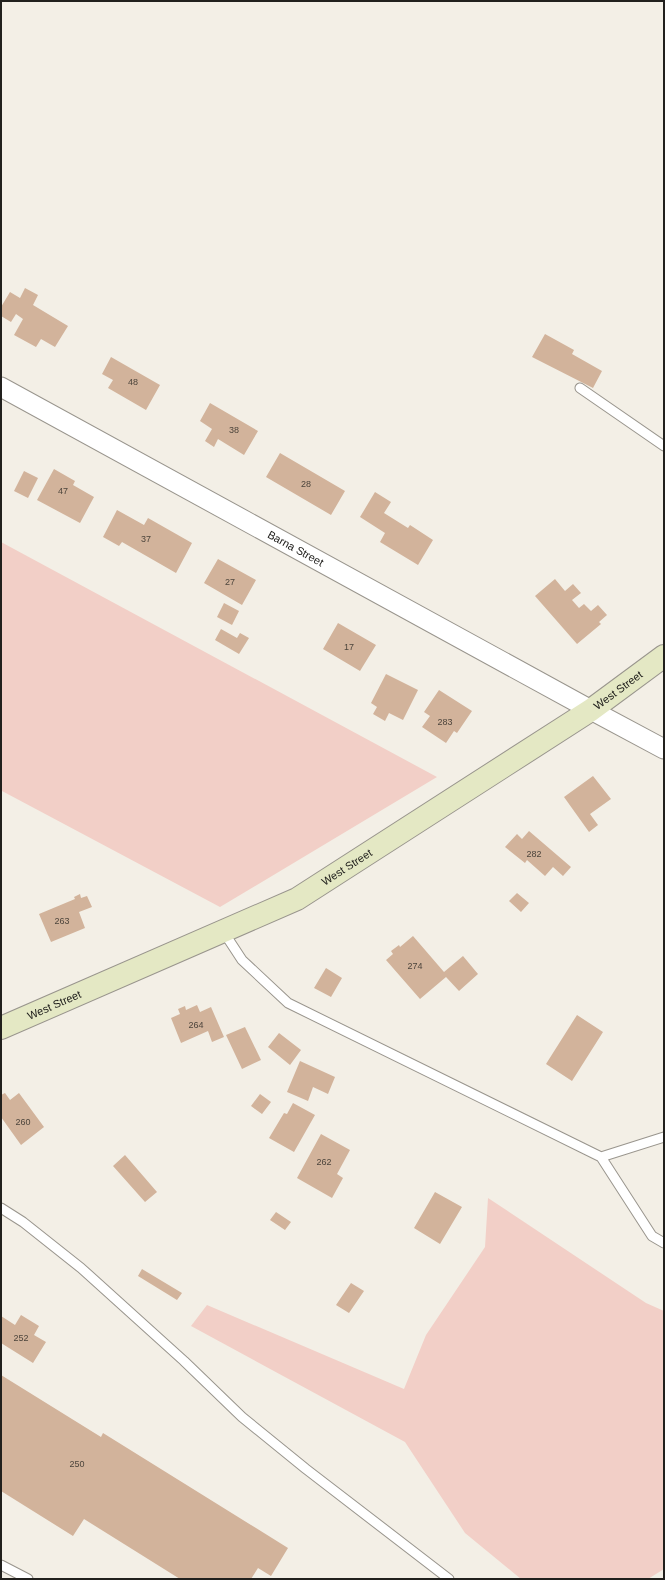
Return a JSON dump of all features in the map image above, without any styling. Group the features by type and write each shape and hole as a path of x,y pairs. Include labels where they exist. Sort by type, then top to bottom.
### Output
{"main road":[{"name":"West Street","path":"1,1028 297,899 591,710 664,656"}],"street":[{"name":"Barna Street","path":"1,387 664,749"}],"lane":[{"path":"580,388 664,446"},
{"path":"223,931 242,960 288,1003 602,1157 652,1236 664,1243"},
{"path":"602,1157 664,1137"},
{"path":"1,1208 23,1222 81,1268 184,1361 242,1417 306,1469 449,1579"},
{"path":"1,1565 28,1579"}],"shaded area":[{"path":"1,542 437,777 220,907 2,791 1,793"},
{"path":"488,1198 646,1303 664,1311 664,1569 648,1579 521,1579 465,1533 405,1442 191,1326 207,1305 404,1389 426,1335 485,1247"}],"building":[{"path":"25,288 38,295 33,305 68,326 55,347 41,339 36,347 14,335 23,319 16,314 11,322 1,316 1,307 10,292 20,298"},
{"path":"545,334 574,350 572,354 602,371 593,388 532,357"},
{"path":"111,357 160,385 146,410 108,388 113,380 102,374"},
{"path":"210,403 258,431 244,455 218,439 214,447 205,441 212,429 200,421"},
{"path":"280,453 345,491 331,515 266,477"},
{"path":"54,469 75,481 73,485 94,497 80,523 37,500"},
{"path":"24,471 38,478 28,498 14,491"},
{"path":"375,492 391,502 384,513 408,528 410,525 433,540 418,565 380,542 385,533 360,517"},
{"path":"117,510 144,525 148,518 192,543 176,573 122,542 119,546 103,537"},
{"path":"218,559 256,580 242,605 204,583"},
{"path":"555,579 565,591 573,584 581,593 572,600 579,608 584,604 591,611 598,605 607,615 599,622 601,624 577,644 535,596"},
{"path":"224,603 239,611 232,625 217,617"},
{"path":"338,623 376,645 360,671 323,649"},
{"path":"221,629 237,638 240,633 249,638 239,654 215,640"},
{"path":"386,674 418,690 403,720 389,713 385,721 373,714 377,707 371,703"},
{"path":"439,690 472,711 457,733 454,731 446,743 422,727 430,716 424,712"},
{"path":"593,776 611,799 590,814 598,825 589,832 564,797"},
{"path":"529,831 571,867 563,876 553,867 545,876 527,860 525,863 505,847 517,834 522,839"},
{"path":"517,893 529,903 521,912 509,901"},
{"path":"80,894 81,898 87,896 92,907 79,912 85,928 51,942 39,914 75,899 74,897"},
{"path":"413,936 444,972 463,956 478,974 459,991 446,977 420,999 386,960 393,954 391,951 399,945 400,947"},
{"path":"326,968 342,978 331,997 314,988"},
{"path":"197,1005 200,1012 211,1007 224,1037 212,1042 208,1031 181,1043 171,1018 180,1014 178,1009 185,1006 186,1010"},
{"path":"577,1015 603,1032 572,1081 546,1064"},
{"path":"245,1027 261,1060 242,1069 226,1035"},
{"path":"279,1033 301,1050 290,1065 268,1047"},
{"path":"300,1061 335,1077 328,1094 313,1087 308,1101 287,1092"},
{"path":"5,1093 10,1100 19,1093 44,1127 21,1145 1,1117 1,1095"},
{"path":"260,1094 271,1102 262,1114 251,1106"},
{"path":"293,1103 315,1115 294,1152 269,1138 284,1113 287,1114"},
{"path":"321,1134 350,1150 337,1174 343,1178 332,1198 297,1178"},
{"path":"125,1155 157,1192 145,1202 113,1166"},
{"path":"435,1192 462,1207 440,1244 414,1228"},
{"path":"276,1212 291,1222 285,1230 270,1220"},
{"path":"142,1269 182,1293 177,1300 138,1276"},
{"path":"351,1283 364,1291 349,1313 336,1305"},
{"path":"21,1315 39,1326 34,1335 46,1342 33,1363 1,1343 1,1316 15,1325"},
{"path":"1,1375 101,1437 103,1433 288,1548 271,1576 258,1568 251,1579 180,1579 84,1519 73,1536 1,1491"}]}
